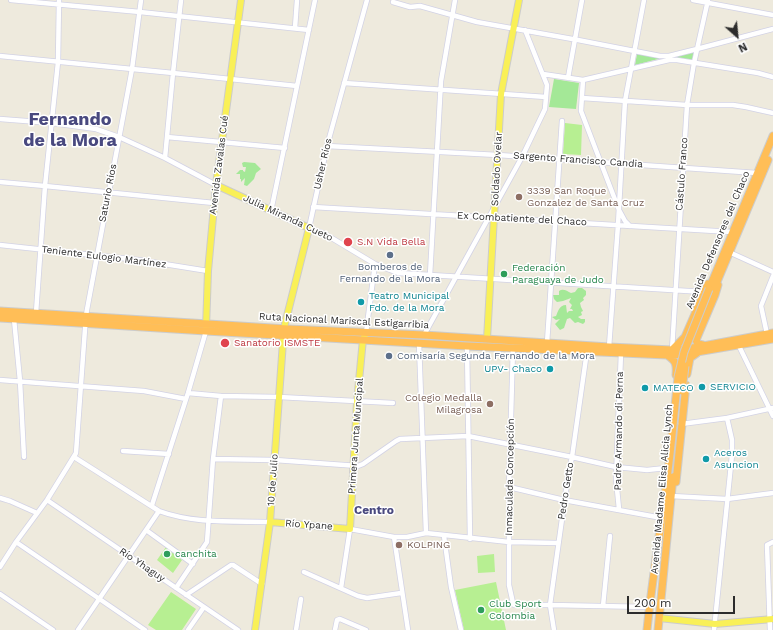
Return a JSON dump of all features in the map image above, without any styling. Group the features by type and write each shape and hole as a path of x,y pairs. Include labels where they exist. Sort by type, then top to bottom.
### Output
{"highway":[{"name":"Avenida Defensores del Chaco","path":"686,351 708,291 729,252 773,136"},
{"name":"Avenida Defensores del Chaco","path":"718,273 732,232 773,147"},
{"path":"708,345 698,344 696,340 715,295 718,273"},
{"path":"670,495 664,486 677,365 670,351 685,337 708,291"},
{"name":"Ruta Nacional Mariscal Estigarribia","path":"0,311 205,323 284,332"},
{"name":"Ruta Nacional Mariscal Estigarribia","path":"0,318 206,331 284,332 365,336 424,335 513,347 621,353 686,351"},
{"name":"Ruta Nacional Mariscal Estigarribia","path":"365,336 419,343 467,346 487,339 670,351"},
{"path":"686,351 708,345 771,336"},
{"path":"686,351 699,352 738,346 771,336"},
{"name":"Avenida Madame Elisa Alicia Lynch","path":"658,630 666,560 670,495 677,425 686,351"},
{"path":"677,425 689,361 692,356 699,352"},
{"name":"Avenida Madame Elisa Alicia Lynch","path":"646,630 662,518 670,495"},
{"path":"649,607 654,603 660,592 666,560"},
{"path":"650,630 659,618"}],"main road":[{"name":"Avenida Zavalas Cué","path":"206,331 205,323 208,271 214,203 241,0"},
{"name":"Soldado Ovelar","path":"487,339 491,217 495,206 501,94 519,0"},
{"name":"Julia Miranda Cueto","path":"216,185 308,228"},
{"name":"Usher Ríos","path":"284,332 308,228"},
{"name":"10 de Julio","path":"255,630 270,522 284,332"},
{"name":"Primera Junta Muncipal","path":"350,529 357,402 365,336"},
{"name":"Río Ypane","path":"270,522 350,529"},
{"path":"659,618 714,627 771,620"}],"street":[{"path":"11,0 59,2 309,30"},
{"name":"Saturio Ríos","path":"74,457 76,453 86,315 132,69 141,0"},
{"path":"165,158 181,0"},
{"path":"295,28 297,0"},
{"path":"272,211 315,0"},
{"name":"Usher Ríos","path":"308,228 326,146 367,0"},
{"path":"430,275 441,90 455,0"},
{"path":"568,78 582,0"},
{"path":"609,347 625,101 644,0"},
{"path":"693,0 773,15"},
{"path":"36,313 58,62 59,2"},
{"path":"393,2 410,8 420,6 477,22 576,39 660,56 670,56 773,29"},
{"name":"Cástulo Franco","path":"670,351 687,105 694,63 708,2"},
{"path":"495,206 522,157 545,109 547,85 525,30"},
{"path":"0,56 297,86"},
{"path":"543,74 583,80 669,60 677,60 758,73 773,77"},
{"path":"583,80 581,111 619,210 625,221 630,226"},
{"path":"344,83 546,97"},
{"path":"582,98 687,105 733,105 773,113"},
{"name":"Julia Miranda Cueto","path":"0,119 91,127 119,137 165,158 216,185"},
{"path":"547,343 562,121"},
{"path":"167,137 285,148"},
{"name":"Sargento Francisco Candia","path":"326,146 498,155 760,173"},
{"path":"0,182 214,203"},
{"name":"Ex Combatiente del Chaco","path":"313,207 732,232"},
{"path":"424,335 455,276 491,217"},
{"name":"Julia Miranda Cueto","path":"308,228 325,234 375,264 398,273 708,291"},
{"name":"Teniente Eulogio Martínez","path":"0,245 97,254 208,271"},
{"path":"729,252 773,272"},
{"path":"365,336 375,264"},
{"path":"771,336 761,306 773,276"},
{"path":"14,319 20,381 24,457"},
{"path":"152,506 206,331"},
{"path":"419,343 426,533"},
{"path":"467,346 470,539"},
{"path":"738,346 772,408 773,416"},
{"name":"Inmaculada Concepción","path":"513,347 509,487 509,584 511,599 514,605 550,604"},
{"name":"Pedro Getto","path":"554,630 550,604 587,351"},
{"name":"Padre Armando di Perna","path":"619,509 616,467 621,353"},
{"path":"0,380 144,391 186,399"},
{"path":"188,393 221,396 279,397 394,403"},
{"path":"176,588 207,542 213,459 221,396"},
{"path":"677,425 727,418 772,408"},
{"path":"714,627 732,446 727,418"},
{"path":"213,459 275,460 354,466 363,464 396,441 468,436 616,467 647,470 666,468"},
{"path":"123,451 169,454"},
{"path":"0,567 16,542 47,500 74,457"},
{"name":"Río Ypane","path":"74,457 160,511 172,516 208,520 270,522"},
{"path":"509,487 564,500 662,518"},
{"path":"670,495 727,499 773,494"},
{"path":"0,498 37,513"},
{"name":"Río Yhaguy","path":"47,500 238,630"},
{"path":"78,630 160,511"},
{"name":"Río Ypane","path":"350,529 407,538 426,533 470,539 509,542 558,543"},
{"name":"Primera Junta Muncipal","path":"341,588 350,529"},
{"path":"146,530 193,564"},
{"path":"444,536 451,586 462,630"},
{"path":"603,606 610,536"},
{"path":"394,537 401,593 408,630"},
{"path":"16,542 145,630"},
{"path":"770,630 771,620 766,545 773,542"},
{"path":"186,595 231,565 262,584"},
{"path":"304,572 358,596 367,598 401,593"},
{"path":"0,594 53,630"},
{"path":"296,630 301,600"},
{"path":"550,604 649,607"},
{"path":"188,630 204,607"},
{"path":"335,630 337,620 343,619 366,630"}],"green space":[{"path":"694,52 693,60 662,58 635,65 637,54 658,57"},
{"path":"554,79 579,83 576,109 549,107"},
{"path":"565,123 582,125 581,155 563,154"},
{"path":"242,163 255,163 261,169 256,173 254,179 247,186 244,185 245,178 241,182 240,174 236,174 240,170 245,172 246,167 243,167"},
{"path":"578,288 582,288 586,291 586,295 583,298 584,300 580,303 583,311 581,312 582,315 578,317 585,319 585,322 583,324 578,322 575,323 570,318 567,319 564,328 560,330 555,324 560,319 556,320 552,317 556,316 559,309 564,305 566,305 567,313 569,311 573,311 570,309 572,305 569,302 571,298 557,302 553,295 559,295 559,291 562,290 571,293 575,292"},
{"name":"canchita","path":"166,547 182,560 173,573 157,560"},
{"path":"494,554 495,572 478,573 477,556"},
{"name":"Club Sport Colombia","path":"496,582 506,630 464,630 455,590"},
{"path":"171,592 196,609 182,630 156,630 148,625"}],"place":[{"name":"3339 San Roque Gonzalez de Santa Cruz","path":"519,197"},
{"name":"S.N Vida Bella","path":"348,242"},
{"name":"Bomberos de Fernando de la Mora","path":"390,255"},
{"name":"Federación Paraguaya de Judo","path":"504,274"},
{"name":"Teatro Municipal Fdo. de la Mora","path":"361,302"},
{"name":"Sanatorio ISMSTE","path":"225,343"},
{"name":"Comisaría Segunda Fernando de la Mora","path":"389,356"},
{"name":"UPV- Chaco","path":"550,369"},
{"name":"SERVICIO","path":"702,387"},
{"name":"MATECO","path":"645,388"},
{"name":"Colegio Medalla Milagrosa","path":"490,404"},
{"name":"Aceros Asuncion","path":"706,459"},
{"name":"KOLPING","path":"399,545"},
{"name":"canchita","path":"167,554"},
{"name":"Club Sport Colombia","path":"481,610"}],"district":[{"name":"Fernando de la Mora","path":"70,130"},
{"name":"Centro","path":"374,510"}]}
